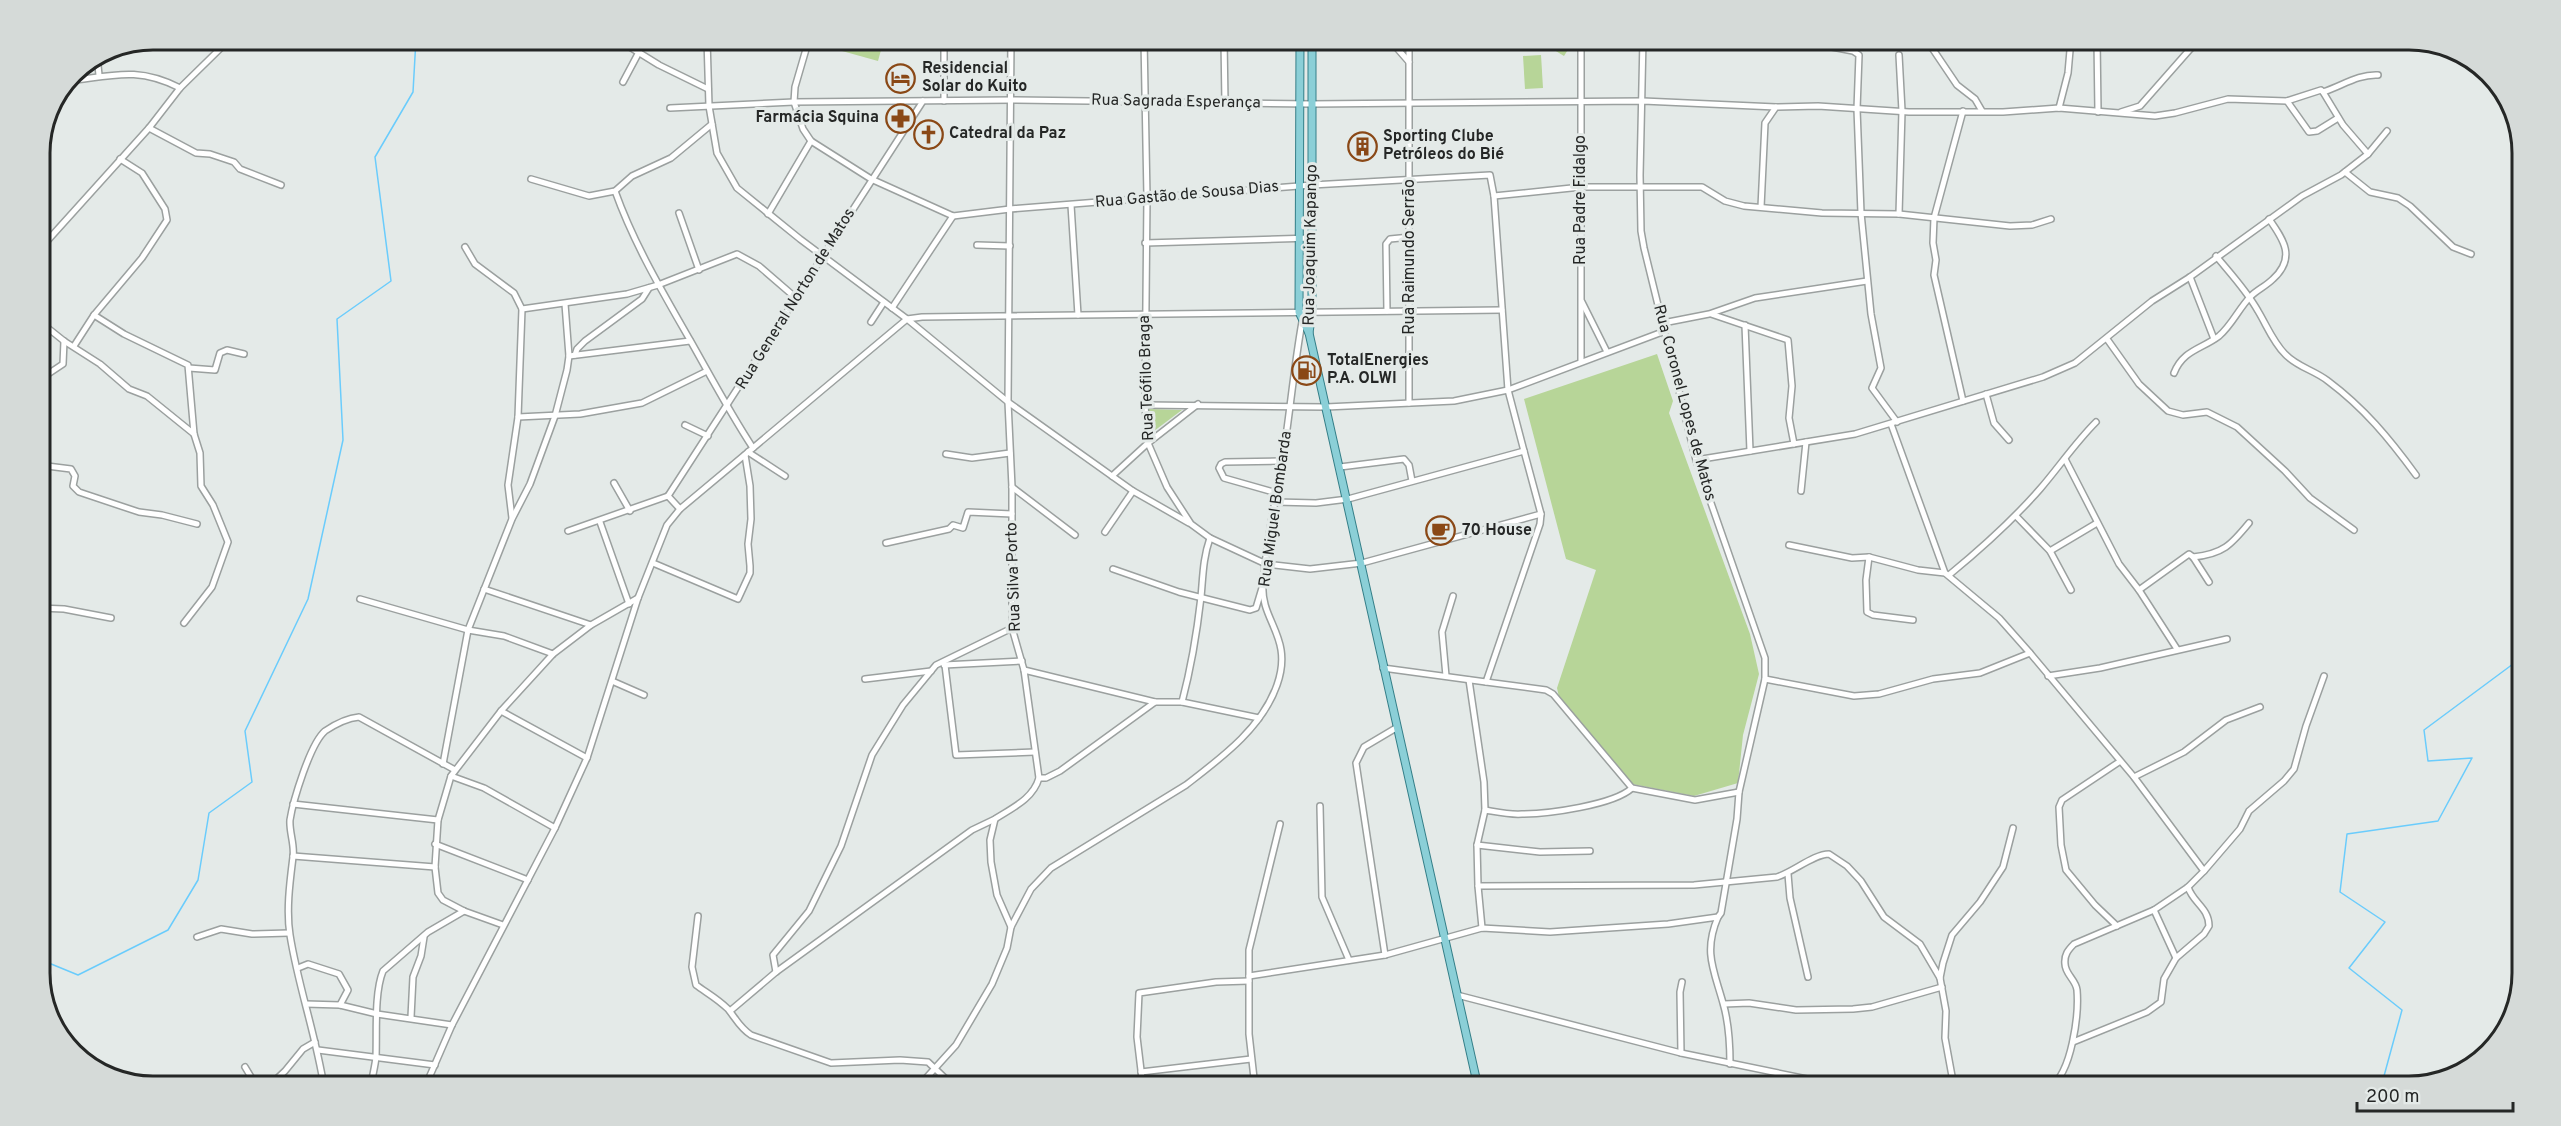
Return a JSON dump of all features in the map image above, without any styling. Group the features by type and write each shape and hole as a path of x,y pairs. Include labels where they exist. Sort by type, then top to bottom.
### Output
{"main road":[{"name":"Rua Joaquim Kapango","path":"1300,50 1299,312 1302,322 1310,333"},
{"name":"Rua Joaquim Kapango","path":"1310,333 1312,311 1312,50"},
{"path":"1300,138 1311,138"},
{"path":"1300,153 1312,153"},
{"path":"1310,333 1362,562 1396,728 1475,1076"}],"street":[{"path":"50,238 149,128 180,88 219,50"},
{"path":"636,50 708,89"},
{"path":"707,50 709,106 717,153 737,188 907,319 1008,402 1133,491 1191,524"},
{"path":"806,50 795,87 794,102 802,129 811,141 871,179 952,216 892,308"},
{"path":"944,50 944,101"},
{"name":"Rua Silva Porto","path":"1011,50 1008,402 1012,488 1012,628 1024,670 1039,778"},
{"name":"Rua Teófilo Braga","path":"1144,50 1147,197 1144,314 1145,405 1148,443 1167,487 1191,524 1210,538 1266,564 1310,568 1362,562 1540,514"},
{"path":"1224,50 1225,103"},
{"path":"1399,50 1409,62"},
{"name":"Rua Raimundo Serrão","path":"1409,50 1409,403"},
{"name":"Rua Padre Fidalgo","path":"1581,50 1581,361"},
{"name":"Rua Coronel Lopes de Matos","path":"1642,50 1642,240 1696,460 1765,658 1764,679 1739,792 1727,882 1718,917 1711,933 1712,969 1724,1004 1729,1034 1730,1064"},
{"path":"1847,50 1857,52 1859,62 1857,109 1861,213 1867,281 1881,368 1872,388 1894,423 1947,574 1999,618 2030,653 2119,762 2134,777 2204,871"},
{"path":"1933,50 1957,86 1976,99 1982,111"},
{"path":"2059,108 2068,73 2070,50"},
{"path":"2097,50 2098,112"},
{"path":"2119,113 2140,106 2189,50"},
{"path":"623,82 639,52"},
{"path":"1899,55 1902,111 1899,214"},
{"path":"98,65 99,75"},
{"path":"81,78 99,75 143,74 180,88"},
{"path":"2338,118 2317,131 2309,132 2288,101 2321,90 2323,92 2359,76 2378,75"},
{"path":"2323,92 2338,118 2368,154"},
{"name":"Rua Sagrada Esperança","path":"670,108 794,102 1012,100 1300,104 1643,102 1776,107 1818,106 1902,111 2059,108 2163,116 2228,99 2288,101"},
{"name":"Rua General Norton de Matos","path":"668,496 923,101"},
{"path":"1761,207 1765,123 1776,107"},
{"path":"1963,111 1934,218 1933,243 1936,260 1934,275 1963,401"},
{"path":"531,179 589,196 615,191 632,176 671,158 712,124"},
{"path":"149,128 196,153 210,154 234,162 243,170 282,184"},
{"path":"1696,460 1855,434 2043,377 2075,363 2152,301 2190,277 2302,196 2345,172 2368,154 2387,131"},
{"path":"768,214 811,141"},
{"path":"74,346 94,315 141,258 167,219 165,209 142,173 120,159"},
{"path":"2345,172 2370,192 2398,198 2410,206 2453,247 2471,254"},
{"name":"Rua Gastão de Sousa Dias","path":"952,216 1010,209 1312,184 1487,174 1492,176 1508,390 1540,514"},
{"path":"1494,196 1581,187 1702,187 1725,201 1822,213 1899,214 2010,226 2032,225 2050,219"},
{"path":"615,191 627,226 658,285 726,408 753,448"},
{"path":"1071,205 1078,315"},
{"path":"679,213 699,270"},
{"path":"2174,373 2185,355 2224,331 2249,298 2273,279 2287,257 2279,232 2269,219"},
{"path":"1387,311 1386,244 1390,239 1410,237"},
{"path":"1145,243 1312,238"},
{"path":"977,245 1010,246"},
{"path":"465,247 476,264 514,293 522,309 518,417 508,485 512,519"},
{"path":"522,309 627,294 699,270 731,255 744,256 796,298"},
{"path":"2216,256 2249,298 2284,354 2295,363 2318,373 2356,402 2382,430 2416,474"},
{"path":"2190,277 2214,339"},
{"path":"1663,323 1709,314 1755,298 1867,281"},
{"path":"443,764 468,630 512,519 530,484 555,416 572,356 585,341 642,299 649,288"},
{"path":"1581,300 1607,352"},
{"path":"871,322 884,302"},
{"path":"565,304 572,356"},
{"path":"430,1076 452,1025 555,828 587,758 638,598 667,525 680,509 907,319 922,316 1009,317 1502,310"},
{"path":"1709,314 1788,340 1792,386 1789,418 1794,444"},
{"path":"94,315 124,334 185,362 189,368 194,434 200,453 201,486 213,505 228,542 212,587 184,623"},
{"name":"Rua Miguel Bombarda","path":"1011,927 1030,889 1057,863 1186,785 1231,749 1259,718 1276,687 1283,665 1281,647 1262,587 1302,322"},
{"path":"1745,325 1750,451"},
{"path":"50,330 100,364 129,389 147,396 194,434"},
{"path":"1145,405 1326,407 1454,401 1508,390 1665,331"},
{"path":"2107,339 2139,384 2168,411 2183,415 2207,412 2237,427 2285,471 2310,498 2354,531"},
{"path":"50,373 63,364 64,341"},
{"path":"572,356 690,341"},
{"path":"189,368 215,370 220,353 227,350 244,354"},
{"path":"518,417 580,414 642,403 707,371"},
{"path":"1986,394 1994,423 2009,440"},
{"path":"1112,476 1148,443 1198,404"},
{"path":"1789,545 1852,558 1869,557 1918,570 1947,574 1992,540 2016,516 2078,441 2096,423"},
{"path":"685,425 708,436"},
{"path":"1801,490 1806,442"},
{"path":"1276,502 1316,503 1348,499 1524,451"},
{"path":"946,454 972,458 1011,453"},
{"path":"746,454 785,476"},
{"path":"653,563 738,599 750,573 748,544 751,519 750,486 746,454"},
{"path":"1340,467 1404,459 1409,465 1412,481"},
{"path":"2065,459 2082,488 2097,523 2119,564 2139,590 2177,649"},
{"path":"1277,493 1224,478 1219,468 1225,462 1282,461"},
{"path":"50,466 71,469 75,476 74,486 79,492 139,512 197,524"},
{"path":"614,483 630,511"},
{"path":"1012,488 1075,535"},
{"path":"1105,532 1133,491"},
{"path":"568,531 600,522 668,496 680,509"},
{"path":"886,543 949,529 953,525 963,528 968,512 1012,514"},
{"path":"1486,682 1540,524 1540,514"},
{"path":"2016,516 2050,551 2071,590"},
{"path":"600,522 629,604"},
{"path":"2050,551 2097,523"},
{"path":"2193,557 2206,556 2227,548 2249,523"},
{"path":"1182,702 1190,674 1204,556 1210,538"},
{"path":"2139,590 2189,554 2209,582"},
{"path":"1869,557 1866,580 1867,612 1873,615 1913,620"},
{"path":"1113,569 1179,592 1252,610 1258,604 1262,587"},
{"path":"484,589 591,625"},
{"path":"1446,676 1441,639 1453,596"},
{"path":"503,925 464,911 440,897 435,867 435,844 438,820 453,773 501,711 553,654 591,625 638,598"},
{"path":"360,599 468,630 504,636 553,654"},
{"path":"50,608 111,618"},
{"path":"776,972 773,956 802,922 815,899 841,846 872,755 903,705 936,665 1012,628"},
{"path":"2048,676 2100,668 2227,639"},
{"path":"1764,679 1854,696 1879,694 1933,679 1980,672 2030,653"},
{"path":"936,665 1022,661"},
{"path":"945,665 956,754 1035,752"},
{"path":"1383,668 1546,690 1553,694 1632,789"},
{"path":"1024,670 1155,702 1182,702 1259,718"},
{"path":"865,679 931,671"},
{"path":"2061,1076 2073,1042 2077,991 2066,970 2067,951 2074,944 2154,910 2188,887 2218,858 2240,829 2249,811 2284,781 2294,769 2324,676"},
{"path":"1469,680 1485,782 1485,810 1477,845 1482,928"},
{"path":"612,681 644,695"},
{"path":"730,1011 776,972 972,831 1025,800 1039,778 1046,778 1060,771 1155,702"},
{"path":"2134,777 2184,752 2226,720 2260,706"},
{"path":"501,711 587,758"},
{"path":"322,1076 289,933 290,869 293,856 290,823 293,804 309,757 324,732 349,718 358,717 443,764 453,773 555,828"},
{"path":"1384,955 1356,763 1364,747 1396,728"},
{"path":"2117,926 2095,905 2066,870 2061,845 2059,807 2062,800 2119,762"},
{"path":"1485,810 1513,814 1541,813 1616,798 1632,789 1695,800 1739,792"},
{"path":"293,804 438,820"},
{"path":"1320,806 1322,897 1349,960"},
{"path":"927,1076 956,1045 992,984 1007,948 1011,927 993,880 990,840 995,819"},
{"path":"1253,1076 1249,979 1251,941 1280,824"},
{"path":"1940,978 1952,935 1980,902 2003,867 2013,828"},
{"path":"435,844 528,880"},
{"path":"1477,845 1540,852 1590,851"},
{"path":"1478,886 1664,886 1727,882 1788,874 1823,854 1829,854 1847,866 1861,881 1884,917 1920,944 1940,978 1946,1011 1945,1038 1952,1076"},
{"path":"293,856 435,867"},
{"path":"1788,874 1790,898 1808,977"},
{"path":"2073,1042 2158,1007 2161,1002 2164,978 2176,958 2204,934 2209,926 2205,910 2188,887"},
{"path":"2154,910 2176,958"},
{"path":"372,1076 376,1057 380,978 383,971 428,932 464,911"},
{"path":"698,916 692,966 696,985 714,996 730,1011 737,1023 751,1035 822,1061 837,1064 900,1060 928,1062 943,1076"},
{"path":"1142,1076 1137,1037 1138,993 1249,979 1384,955 1482,928 1551,932 1668,924 1718,917"},
{"path":"197,937 221,929 252,934 289,933"},
{"path":"411,1017 413,977 421,956 424,937"},
{"path":"298,968 308,964 339,974 348,990 340,1005"},
{"path":"1681,1053 1680,992 1682,982"},
{"path":"1724,1004 1749,1004 1796,1010 1853,1009 1872,1007 1942,987"},
{"path":"1457,995 1681,1053 1791,1076"},
{"path":"306,1004 340,1005 377,1014 411,1017 452,1025"},
{"path":"280,1076 303,1049 315,1042"},
{"path":"318,1050 435,1065"},
{"path":"1141,1072 1251,1059"},
{"path":"244,1068 249,1076"}],"green space":[{"path":"838,50 881,50 878,61"},
{"path":"1554,50 1568,50 1564,56"},
{"path":"1541,55 1543,88 1525,89 1523,56"},
{"path":"1657,354 1673,401 1669,413 1750,634 1759,674 1743,735 1738,783 1694,796 1632,784 1559,697 1557,688 1596,570 1566,559 1524,399"},
{"path":"1149,409 1182,410 1154,431 1151,430"}],"waterway":[{"path":"50,964 78,975 168,930 198,880 209,813 252,782 245,731 308,599 343,440 337,319 391,281 375,157 413,92 415,50"},
{"path":"2384,1076 2402,1010 2349,968 2385,922 2340,892 2347,834 2438,821 2472,758 2428,761 2424,730 2512,665"}],"place":[{"name":"Residencial Solar do Kuito","path":"901,78"},
{"name":"Farmácia Squina","path":"900,118"},
{"name":"Catedral da Paz","path":"928,134"},
{"name":"Sporting Clube Petróleos do Bié","path":"1362,146"},
{"name":"TotalEnergies P.A. OLWI","path":"1306,370"},
{"name":"70 House","path":"1441,531"}]}
